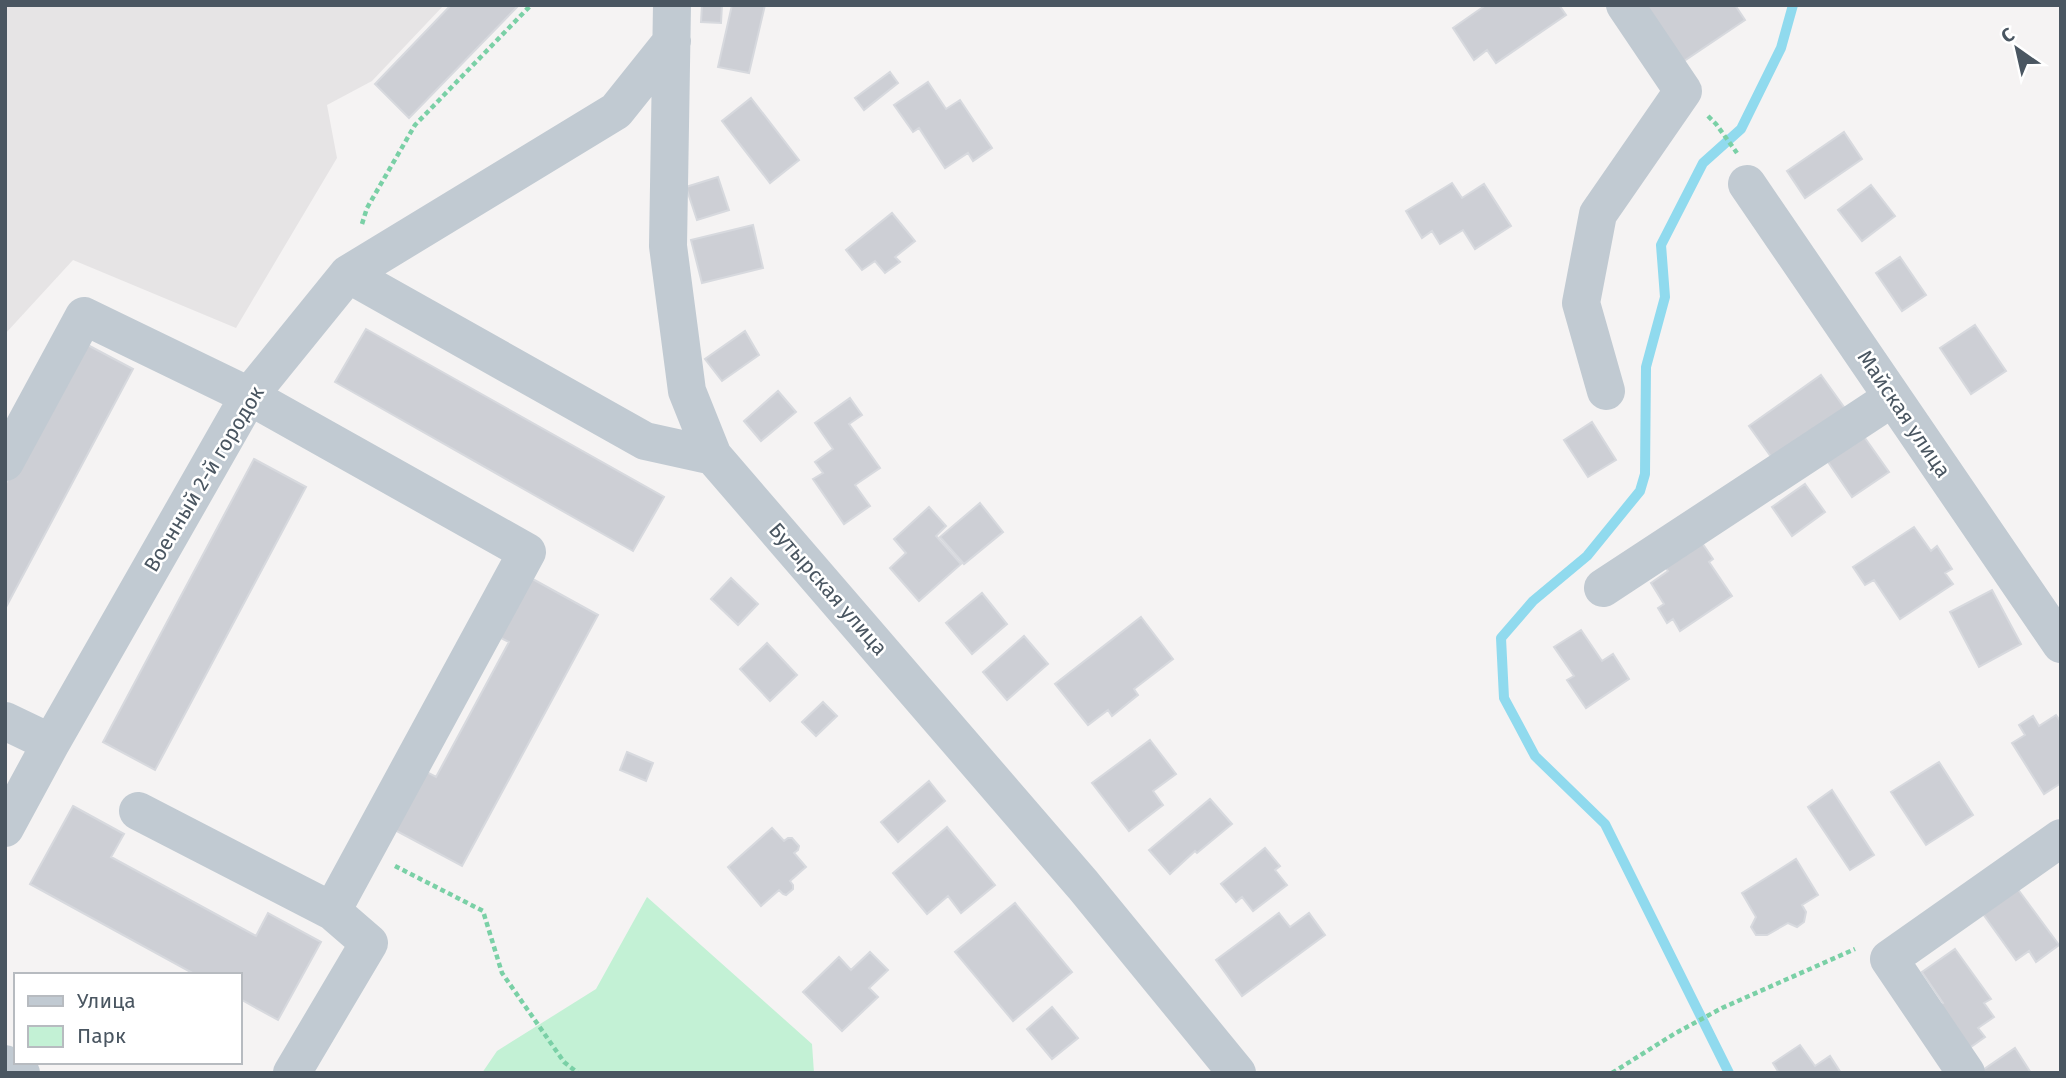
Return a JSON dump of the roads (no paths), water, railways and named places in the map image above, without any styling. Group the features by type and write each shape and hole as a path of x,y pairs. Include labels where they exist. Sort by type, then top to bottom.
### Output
{"street":[{"path":"1606,391 1581,303 1598,214 1683,91 1625,5"},
{"name":"Военный 2-й городок","path":"6,823 249,396 348,274 616,110 672,23"},
{"name":"Бутырская улица","path":"672,23 668,246 687,391 713,456 1083,885 1237,1073"},
{"name":"Майская улица","path":"1742,168 1892,398 2061,644"},
{"path":"348,274 645,441 713,456"},
{"path":"5,462 83,316 249,396 527,552 332,911"},
{"path":"1603,587 1892,398"},
{"path":"5,721 51,743"},
{"path":"138,811 332,911 369,943 292,1073"},
{"path":"1966,1073 1889,959 2061,838"},
{"path":"5,1065 20,1073"}],"waterway":[{"path":"1729,1073 1605,824 1535,756 1504,698 1501,638 1533,601 1587,556 1640,491 1645,474 1646,367 1665,297 1661,245 1703,163 1741,129 1781,48 1793,5"}]}
